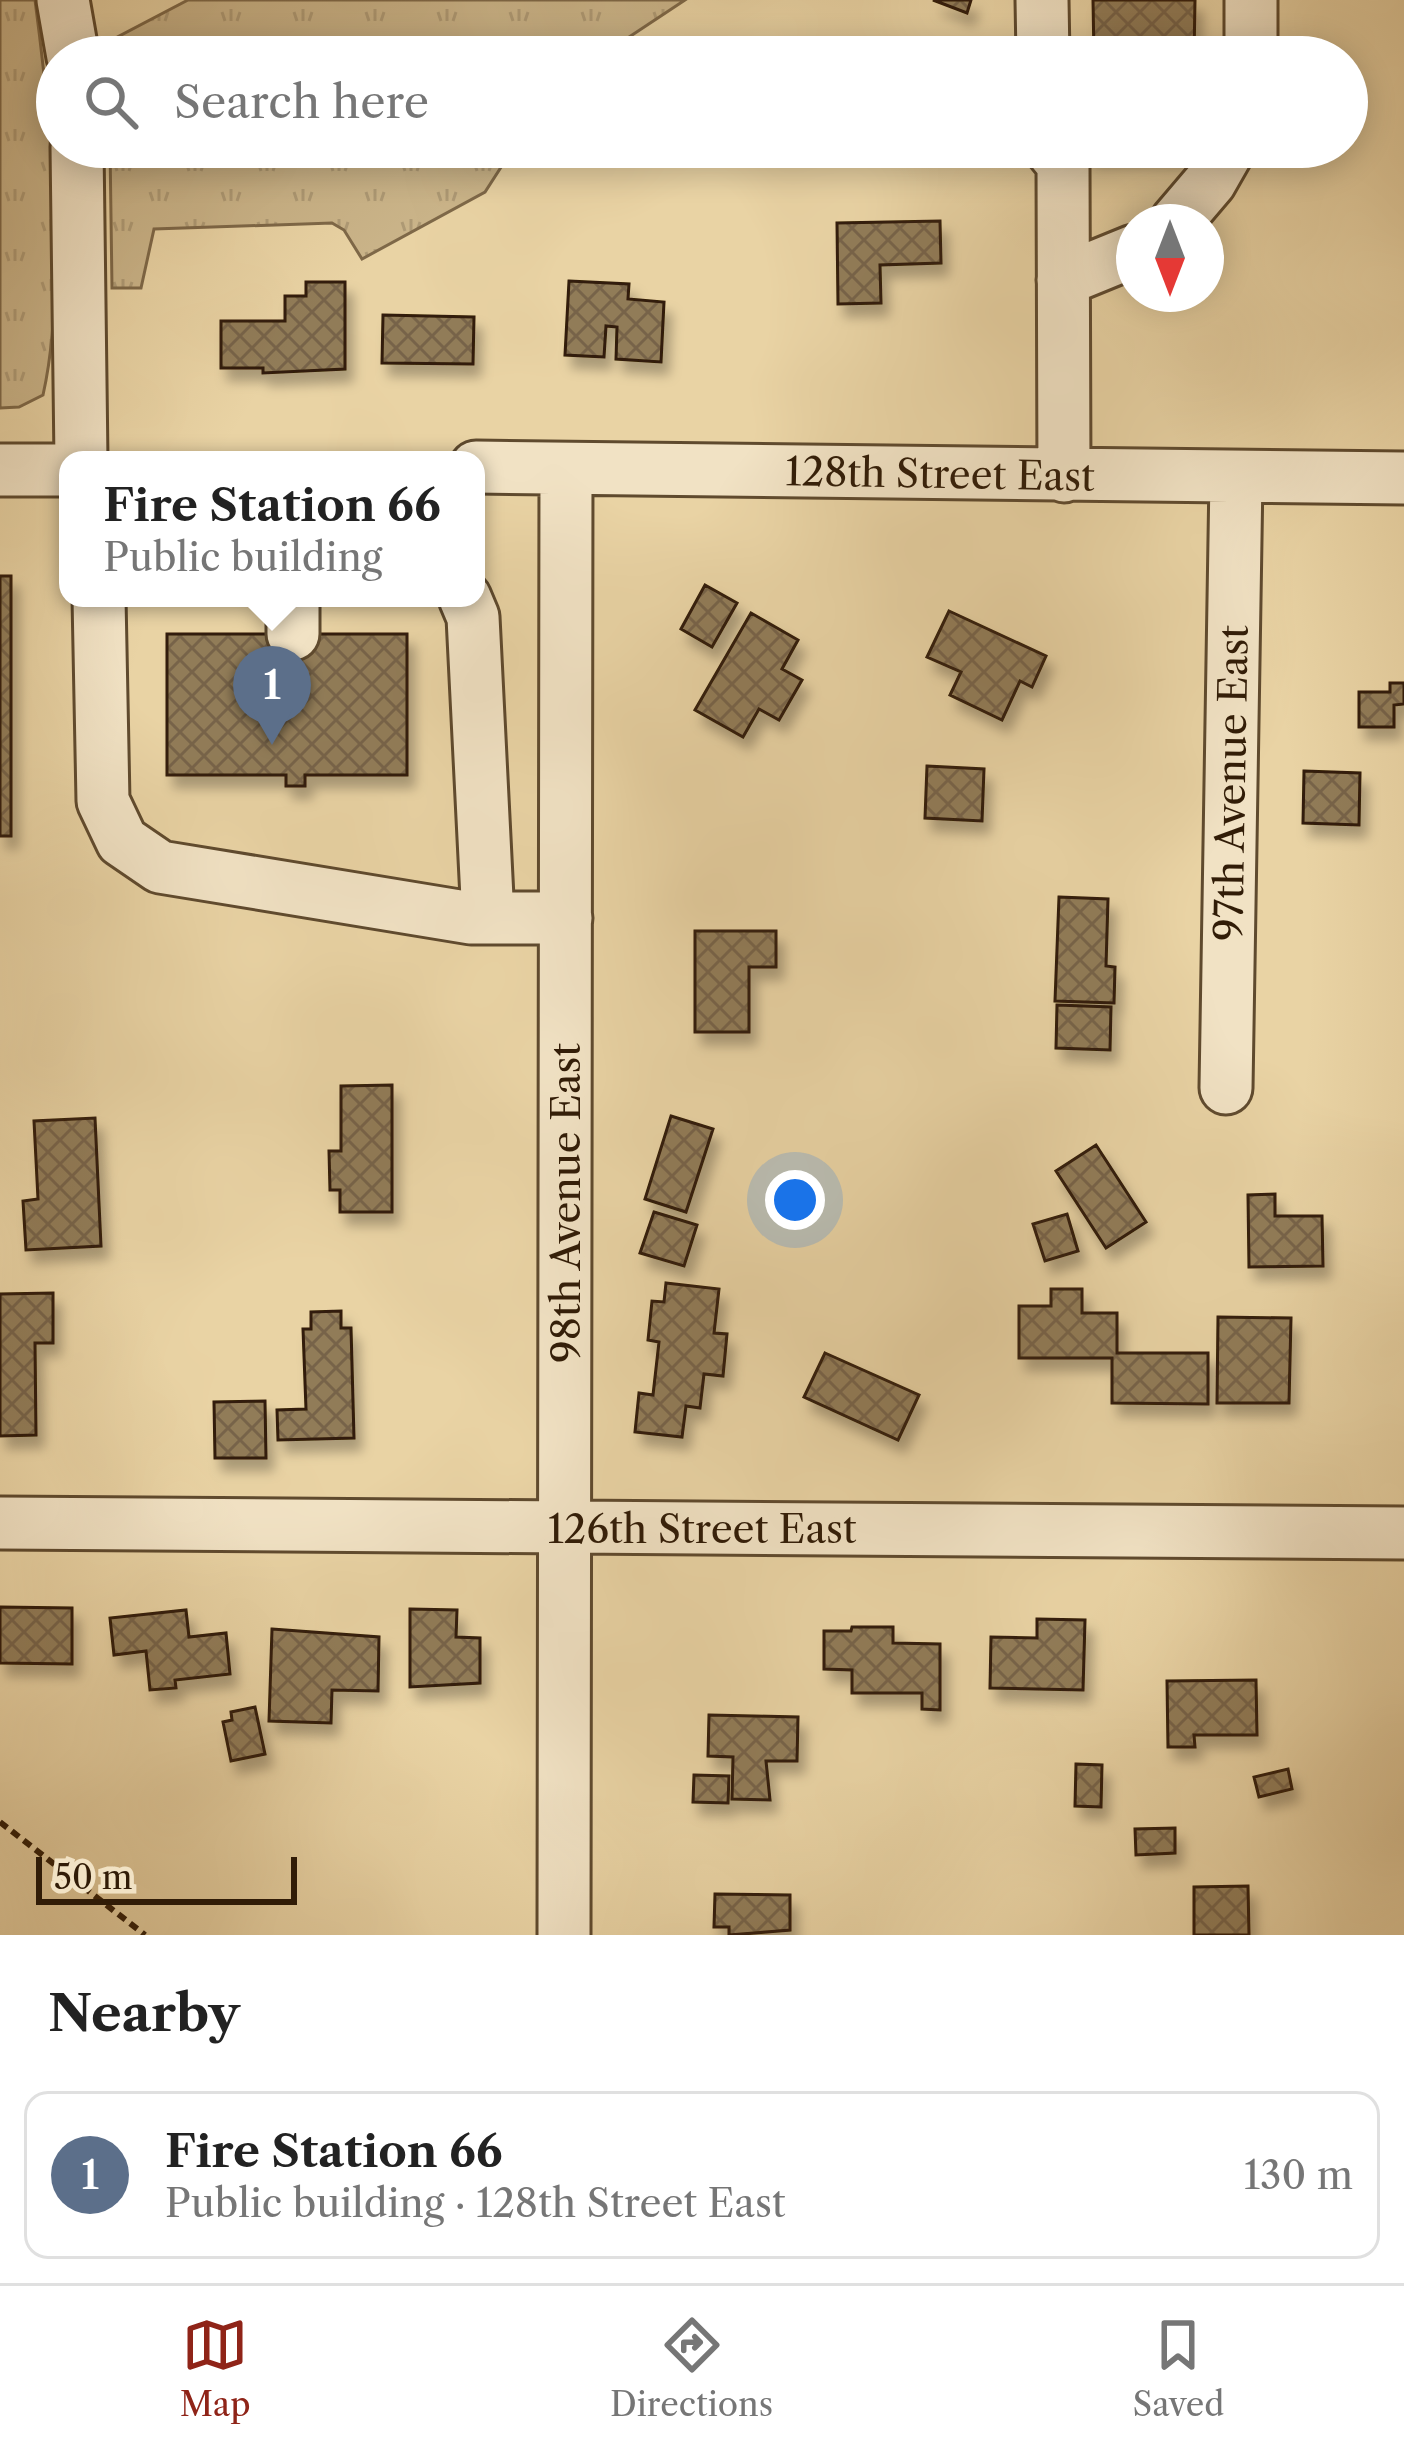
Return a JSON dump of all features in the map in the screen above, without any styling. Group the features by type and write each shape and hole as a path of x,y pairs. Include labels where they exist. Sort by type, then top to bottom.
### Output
{"street":[{"path":"63,0 69,36"},
{"path":"1042,0 1043,36"},
{"path":"1251,0 1251,36"},
{"path":"77,168 81,451"},
{"path":"1063,168 1064,476"},
{"path":"1191,204 1218,168"},
{"path":"1063,280 1116,258"},
{"name":"128th Street East","path":"485,467 1404,478"},
{"path":"0,470 59,470"},
{"name":"98th Avenue East","path":"564,1935 566,470"},
{"name":"97th Avenue East","path":"1226,1088 1235,478"},
{"path":"99,607 103,801 122,841 160,867 488,918 566,918"},
{"path":"469,607 488,918"},
{"name":"126th Street East","path":"0,1523 1404,1533"}],"path":[{"path":"0,1822 145,1935"}],"green space":[{"path":"0,0 35,0 39,36 36,168 52,168 54,199 50,351 43,395 19,407 0,408"},
{"path":"188,0 685,0 631,36 119,36"},
{"path":"110,168 500,168 485,192 362,259 344,230 332,223 154,229 141,288 112,288"}],"building":[{"path":"933,0 971,0 967,13"},
{"path":"1093,0 1195,0 1194,36 1094,36"},
{"path":"940,221 941,263 880,265 881,303 838,304 837,223"},
{"path":"569,281 629,284 628,299 664,302 661,362 616,359 617,327 606,326 604,357 565,355"},
{"path":"306,282 345,282 345,369 263,373 263,368 221,368 221,321 285,321 285,296 306,296"},
{"path":"383,315 474,317 473,364 382,363"},
{"path":"0,576 11,576 11,836 0,836"},
{"path":"705,585 737,603 712,647 681,629"},
{"path":"949,611 1046,656 1032,687 1020,681 1002,720 950,695 961,672 927,657"},
{"path":"751,613 798,640 782,669 802,680 779,720 759,709 743,737 695,710"},
{"path":"167,634 407,634 407,775 305,775 305,786 286,786 286,775 167,775"},
{"path":"1390,683 1404,683 1404,704 1394,705 1394,727 1359,727 1359,692 1390,692"},
{"path":"927,766 984,769 982,821 925,818"},
{"path":"1304,771 1360,773 1359,825 1303,823"},
{"path":"1059,897 1108,899 1106,966 1115,967 1114,1003 1055,1001"},
{"path":"695,931 776,931 776,967 749,967 749,1032 695,1032"},
{"path":"1057,1005 1111,1007 1110,1050 1056,1048"},
{"path":"392,1085 392,1212 340,1212 340,1190 330,1190 329,1151 341,1151 341,1086"},
{"path":"671,1116 713,1129 686,1212 645,1199"},
{"path":"95,1118 101,1246 26,1250 23,1201 38,1199 34,1121"},
{"path":"1096,1145 1146,1222 1106,1248 1056,1171"},
{"path":"1275,1194 1275,1216 1322,1216 1323,1266 1249,1267 1248,1195"},
{"path":"654,1212 697,1225 684,1266 640,1253"},
{"path":"1067,1214 1078,1251 1045,1261 1033,1224"},
{"path":"666,1283 719,1289 714,1333 727,1334 723,1376 704,1374 700,1408 686,1406 682,1437 635,1432 639,1393 653,1395 659,1342 648,1340 652,1301 664,1302"},
{"path":"1051,1289 1082,1289 1082,1313 1117,1313 1117,1353 1208,1353 1208,1404 1112,1403 1112,1358 1019,1358 1019,1306 1051,1306"},
{"path":"53,1293 53,1343 35,1343 36,1435 0,1436 0,1294"},
{"path":"341,1311 341,1328 351,1328 354,1438 278,1440 277,1410 306,1409 303,1329 311,1329 311,1312"},
{"path":"1218,1317 1291,1318 1289,1403 1217,1403"},
{"path":"825,1353 919,1395 898,1440 804,1397"},
{"path":"265,1401 266,1458 215,1458 214,1402"},
{"path":"0,1607 72,1608 72,1664 0,1663"},
{"path":"410,1609 457,1610 456,1637 480,1638 480,1683 410,1687"},
{"path":"186,1610 189,1637 226,1633 230,1674 175,1680 176,1688 150,1690 146,1651 114,1655 110,1618"},
{"path":"1037,1619 1085,1620 1083,1690 990,1688 991,1637 1037,1638"},
{"path":"852,1627 893,1627 893,1643 940,1644 940,1710 922,1709 922,1693 852,1693 852,1670 824,1669 824,1631 851,1631"},
{"path":"272,1629 379,1637 378,1691 332,1690 331,1723 269,1721"},
{"path":"1256,1680 1257,1735 1194,1735 1195,1747 1168,1747 1167,1681"},
{"path":"255,1707 265,1754 231,1761 223,1722 232,1720 231,1712"},
{"path":"709,1715 798,1717 797,1761 766,1761 770,1800 732,1799 733,1757 708,1756"},
{"path":"1076,1764 1102,1765 1101,1807 1075,1806"},
{"path":"1288,1769 1292,1789 1259,1797 1254,1777"},
{"path":"694,1775 729,1776 728,1803 693,1802"},
{"path":"1175,1828 1175,1853 1136,1855 1135,1829"},
{"path":"1248,1886 1249,1935 1194,1935 1194,1887"},
{"path":"715,1894 790,1895 790,1930 729,1935 729,1927 714,1927"}],"place":[{"name":"Fire Station 66","path":"272,745"}]}
